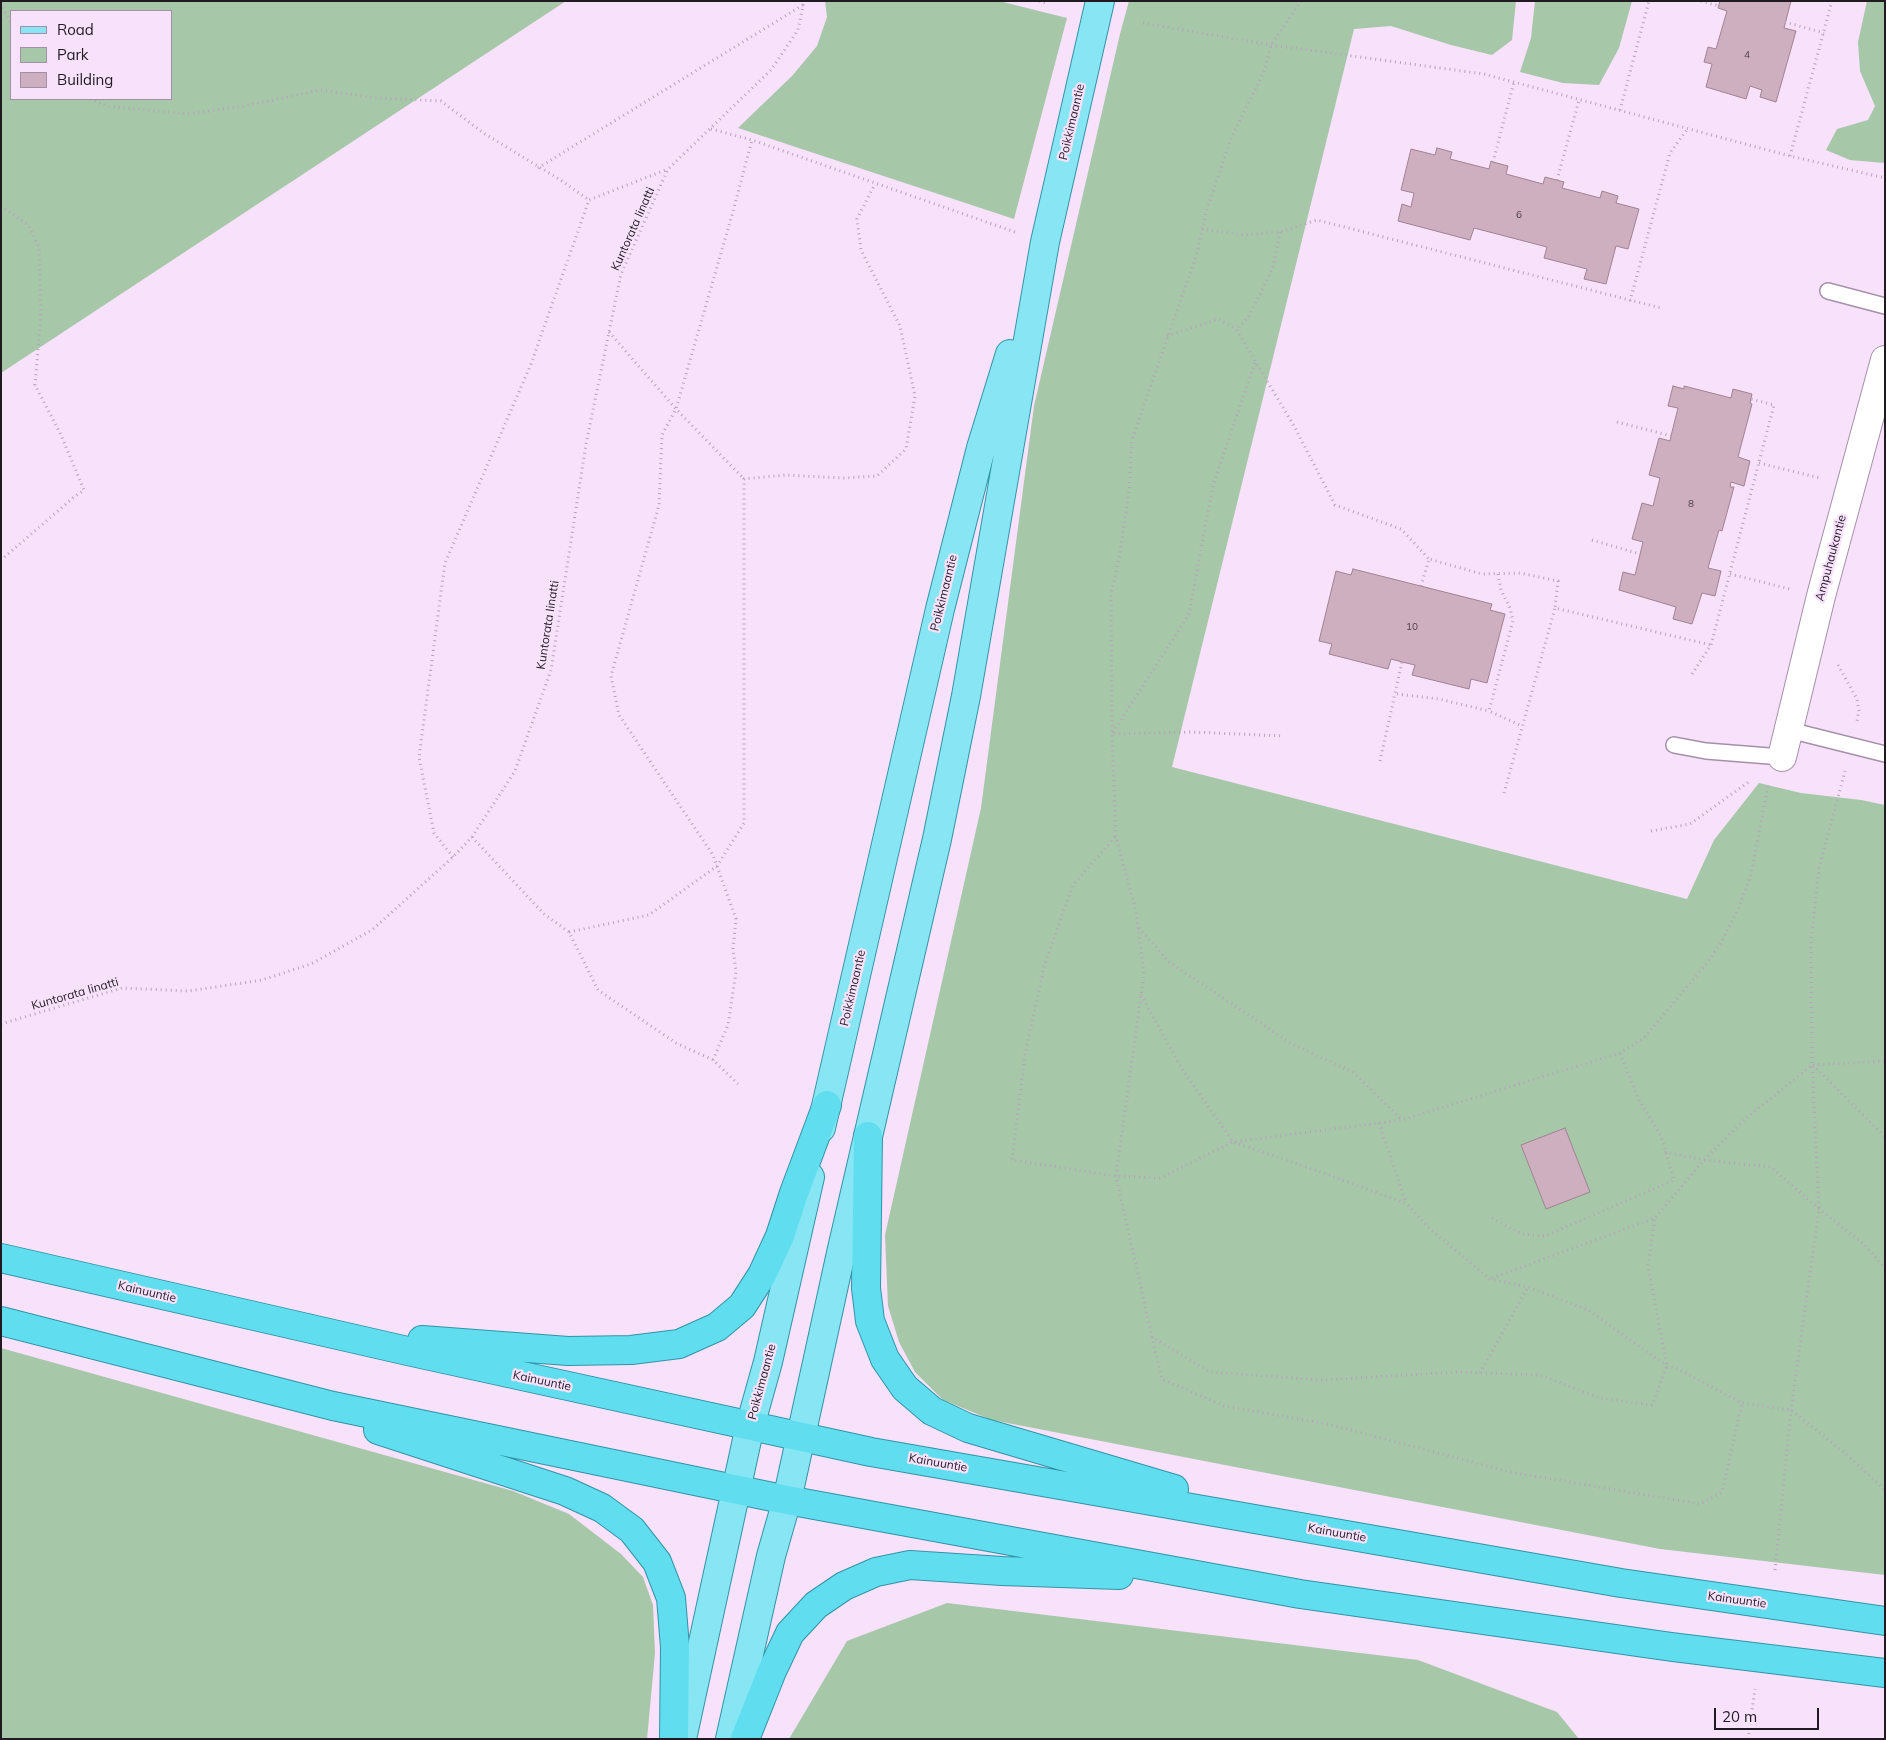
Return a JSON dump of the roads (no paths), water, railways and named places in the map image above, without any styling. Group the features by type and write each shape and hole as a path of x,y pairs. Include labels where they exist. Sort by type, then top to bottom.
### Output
{"highway":[{"path":"276,1322 428,1341 568,1351 630,1350 679,1344 717,1327 742,1306 762,1275 780,1236 794,1192 827,1105"},
{"path":"868,1136 866,1288 870,1321 885,1359 905,1388 932,1410 968,1428 1153,1483 1323,1530"},
{"name":"Kainuuntie","path":"1,1258 276,1322 871,1452 1621,1583 1885,1620"},
{"path":"1,1321 332,1406 786,1500 1310,1595 1672,1648 1885,1673"},
{"path":"252,1385 409,1441 508,1471 565,1491 602,1508 632,1530 657,1562 671,1598 675,1647 674,1739"},
{"path":"745,1739 790,1633 816,1605 844,1586 876,1572 910,1565 1054,1574 1206,1577"}],"main road":[{"name":"Poikkimaantie","path":"730,1739 937,839 962,715 1045,242 1100,1"},
{"name":"Poikkimaantie","path":"682,1739 750,1426 768,1362 940,609 981,448 1045,242"}],"street":[{"name":"Ampuhaukantie","path":"1782,757 1820,596 1885,360"}],"lane":[{"path":"1828,291 1885,306"},
{"path":"1789,730 1885,754"},
{"path":"1674,745 1706,751 1782,757"}]}
